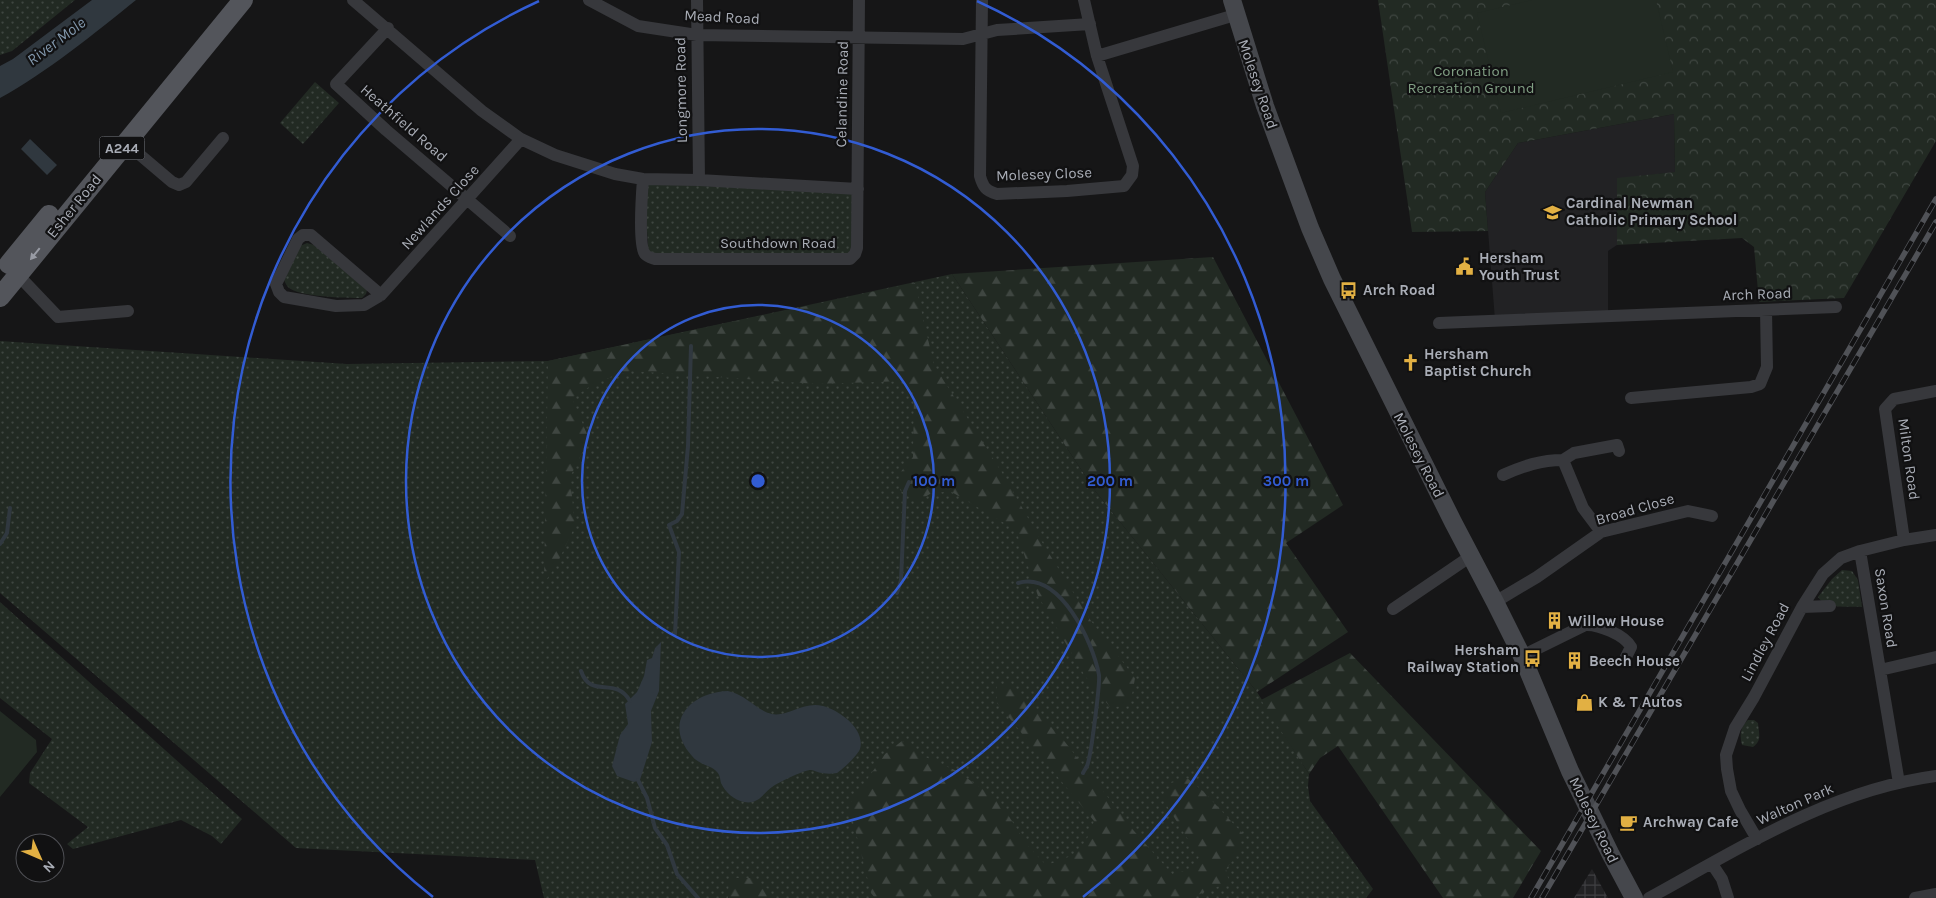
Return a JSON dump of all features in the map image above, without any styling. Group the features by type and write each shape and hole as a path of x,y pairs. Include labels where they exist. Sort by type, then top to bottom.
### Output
{"main road":[{"name":"Esher Road","path":"0,297 9,275 227,0"},
{"name":"Esher Road","path":"9,275 126,143 244,0"}],"street":[{"path":"354,0 482,111 521,139 555,155 614,174 643,179 858,188"},
{"name":"Mead Road","path":"589,0 638,26 697,34 963,39 982,34"},
{"name":"Longmore Road","path":"697,0 699,180"},
{"name":"Celandine Road","path":"858,188 859,0"},
{"name":"Molesey Close","path":"982,0 982,34 980,41 982,53 980,176 983,186 989,192 997,194 1109,188 1124,186 1129,182 1133,166 1097,56 1084,0"},
{"path":"1097,56 1234,7"},
{"name":"Molesey Road","path":"1234,7 1265,106 1310,228 1332,279 1522,656 1570,771 1634,898"},
{"path":"982,34 997,30 1090,24"},
{"name":"Heathfield Road","path":"388,28 336,84 510,236"},
{"path":"126,143 172,182 179,185 186,182 223,138"},
{"name":"Newlands Close","path":"381,295 311,235 304,235 298,239 276,284 278,292 284,297 336,306 364,305 381,295 521,139"},
{"name":"Southdown Road","path":"643,179 642,248 645,254 655,259 850,259 855,254 857,248 858,188"},
{"path":"9,275 58,317 128,311"},
{"name":"Arch Road","path":"1439,323 1836,307"},
{"path":"1631,398 1751,387 1760,384 1767,366 1766,310"},
{"name":"Milton Road","path":"1904,540 1885,409 1894,399 1936,391"},
{"path":"1503,475 1524,465 1549,460 1563,460 1574,453 1617,445 1619,451"},
{"path":"1563,460 1583,508 1601,532"},
{"name":"Broad Close","path":"1495,602 1537,577 1601,532 1688,510 1711,518"},
{"name":"Lindley Road","path":"1757,839 1731,791 1726,769 1726,755 1735,728 1754,697 1802,607 1823,574 1840,558 1904,540 1936,535"},
{"name":"Saxon Road","path":"1860,551 1899,783"},
{"path":"1393,609 1471,556"},
{"path":"1802,607 1830,606"},
{"path":"1522,656 1585,625 1596,624 1628,641 1630,647 1624,661"},
{"name":"Saxon Road","path":"1880,670 1936,657"},
{"name":"Walton Park","path":"1649,898 1757,839 1820,808 1899,783 1936,776"},
{"path":"1712,864 1722,879 1728,898"},
{"path":"1915,898 1936,894"}],"shaded area":[{"name":"Cardinal Newman Catholic Primary School","path":"1674,114 1675,172 1617,179 1617,245 1608,251 1608,316 1495,320 1485,192 1518,143"},
{"path":"1592,869 1608,898 1574,898"}],"green space":[{"path":"0,0 75,0 12,51 0,55"},
{"name":"Coronation Recreation Ground","path":"1378,0 1936,0 1936,141 1844,298 1759,302 1754,247 1742,238 1617,245 1617,178 1675,172 1674,114 1518,143 1485,192 1488,231 1412,232"},
{"path":"1532,0 1656,0 1673,72 1501,113 1477,13"},
{"path":"315,82 339,103 303,144 280,123"},
{"path":"643,179 858,189 855,254 649,257"},
{"path":"307,243 314,245 367,290 366,294 362,298 323,296 301,293 288,287 284,280 300,246"},
{"path":"1213,257 1343,505 1286,543 1348,632 1257,692 1096,492 952,274"},
{"path":"952,274 1096,492 1257,692 1309,774 1310,801 1373,889 1366,898 544,898 535,860 296,848 0,593 0,341 347,364 548,361"},
{"path":"915,283 934,365 1004,476 1040,539 1091,621 1135,678 1130,706 1110,707 1085,676 1038,596 1016,530 950,491 930,494 916,502 900,490 899,474 913,457 914,395 904,381 817,384 631,371 597,382 572,398 589,439 570,477 575,526 556,566 544,583 548,361"},
{"path":"1842,570 1852,571 1858,580 1862,607 1832,606 1826,604 1818,597"},
{"path":"0,602 242,819 221,844 212,836 181,820 73,849 67,844 88,827 29,783 30,773 52,739 0,698"},
{"path":"1350,653 1541,851 1513,898 1443,898 1338,746 1320,758 1309,774 1261,700"},
{"path":"997,684 1011,684 1065,742 1134,831 1173,875 1192,868 1199,857 1164,801 1171,783 1187,778 1204,792 1242,833 1240,851 1226,869 1229,882 1190,898 875,898 871,893 849,805 885,754 902,741 923,756 957,771 999,801 1028,846 1046,865 1072,855 1083,846 1087,839 1094,821 997,703"},
{"path":"0,711 36,740 37,752 0,797"},
{"path":"1748,720 1754,720 1758,723 1759,740 1753,747 1742,745 1741,742 1742,728"},
{"path":"729,878 752,878 771,891 771,898 728,898"}],"water":[{"name":"River Mole","path":"92,0 136,0 52,65 0,98 0,66 13,59"},
{"path":"30,139 57,165 47,175 21,149"},
{"path":"661,642 659,691 651,711 652,742 640,780 634,782 617,776 612,766 620,735 628,724 625,704 637,692 644,676 647,660 652,658 655,648"},
{"path":"728,691 741,696 761,710 772,714 816,705 829,708 843,716 855,728 861,742 859,752 837,773 826,774 808,770 775,785 758,800 744,802 737,799 725,789 717,772 692,756 683,744 680,732 680,721 684,712 692,703 714,693"}],"waterway":[{"path":"675,634 679,552 669,525 677,521 682,514 688,446 691,346"},
{"path":"897,593 901,580 905,491 909,482"},
{"path":"0,544 7,533 10,508"},
{"path":"1018,583 1033,582 1048,588 1061,598 1082,628 1096,661 1099,675 1097,705 1089,760 1083,773"},
{"path":"581,671 585,680 591,684 617,689 624,693 630,701"},
{"path":"638,780 647,798 655,828 667,845 677,874 698,898"}],"railway":[{"path":"1531,898 1936,199"},
{"path":"1542,898 1936,222"}],"place":[{"name":"Cardinal Newman Catholic Primary School","path":"1552,212"},
{"name":"Hersham Youth Trust","path":"1465,267"},
{"name":"Arch Road","path":"1349,290"},
{"name":"Hersham Baptist Church","path":"1410,363"},
{"name":"Willow House","path":"1554,621"},
{"name":"Hersham Railway Station","path":"1533,659"},
{"name":"Beech House","path":"1575,661"},
{"name":"K & T Autos","path":"1584,702"},
{"name":"Archway Cafe","path":"1629,822"}]}
